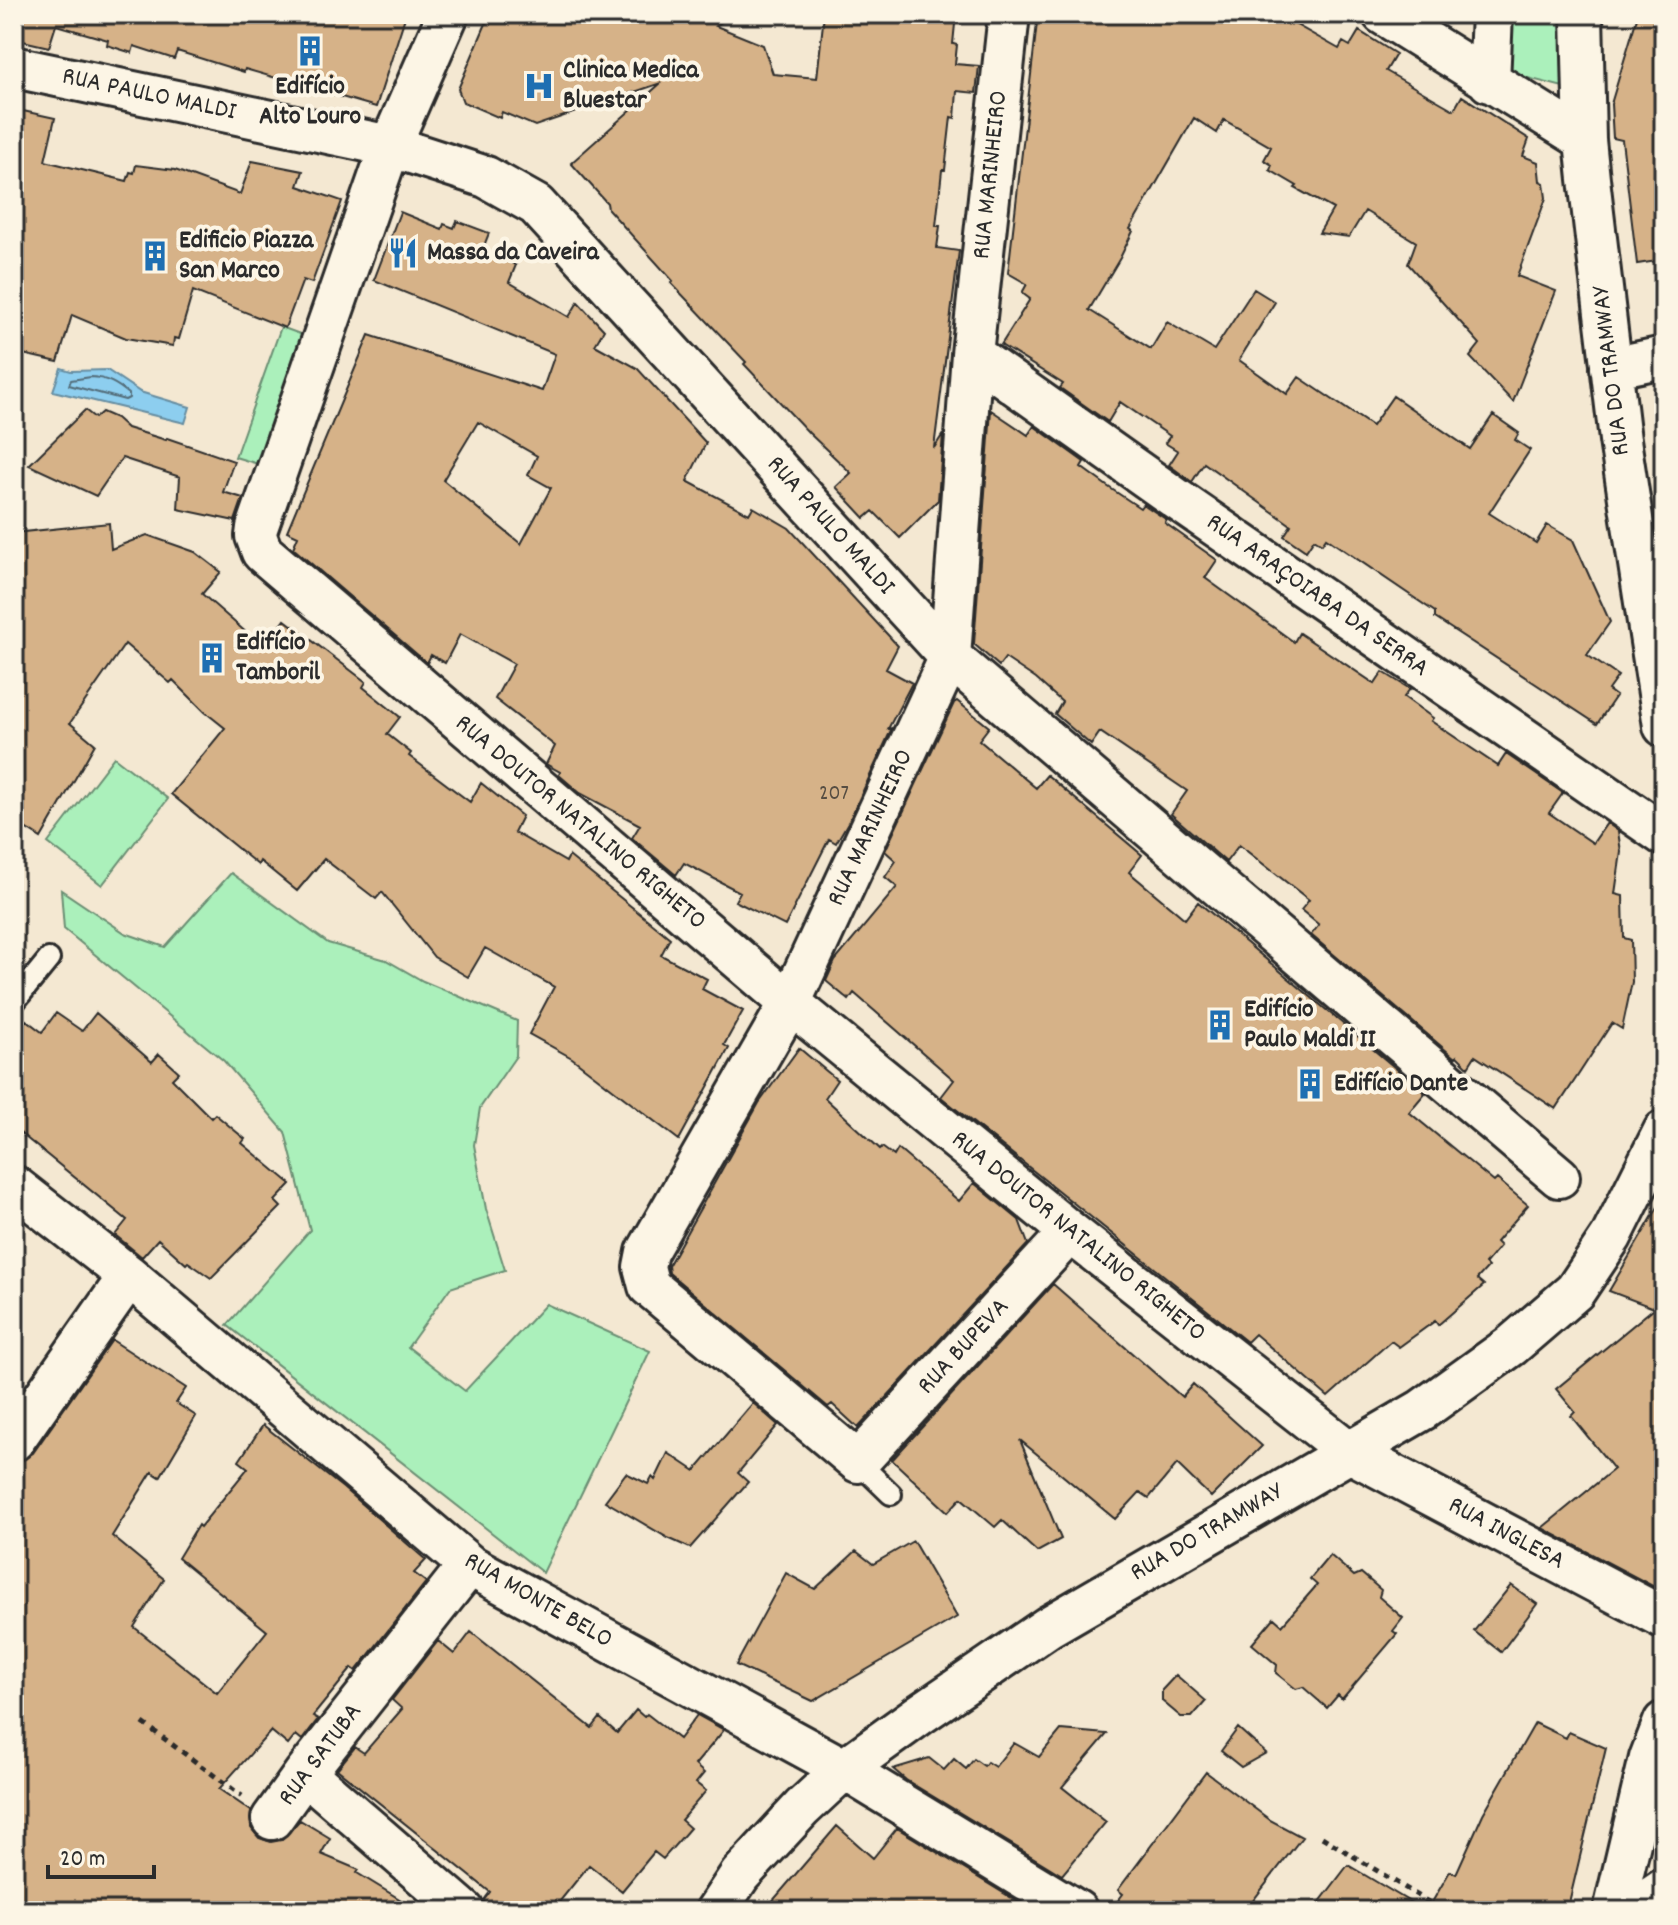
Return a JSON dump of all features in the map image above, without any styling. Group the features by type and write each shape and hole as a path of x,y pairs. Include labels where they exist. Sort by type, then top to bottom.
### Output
{"street":[{"name":"RUA DOUTOR NATALINO RIGHETO","path":"448,14 390,146 257,528 256,536 262,552 790,1003 1070,1232 1348,1451"},
{"name":"RUA MARINHEIRO","path":"858,1462 649,1286 644,1267 647,1252 790,1003 950,657 972,354 1009,14"},
{"path":"1383,14 1585,140"},
{"path":"1489,82 1492,14"},
{"name":"RUA DO TRAMWAY","path":"1582,14 1585,140 1611,368 1664,726"},
{"name":"RUA PAULO MALDI","path":"14,67 390,146 486,177 536,205 950,657 1559,1177"},
{"name":"RUA ARAÇOIABA DA SERRA","path":"972,354 1664,835"},
{"path":"1611,368 1664,357"},
{"name":"RUA DO TRAMWAY","path":"716,1911 740,1875 802,1808 844,1769 1048,1627 1422,1410 1511,1346 1575,1291 1611,1237 1664,1131"},
{"name":"RUA MONTE BELO","path":"14,1186 129,1276 469,1565 844,1769 1077,1911"},
{"name":"RUA BUPEVA","path":"858,1462 1070,1232"},
{"path":"14,1440 129,1276"},
{"name":"RUA INGLESA","path":"1348,1451 1664,1618"},
{"name":"RUA SATUBA","path":"272,1819 469,1565"},
{"path":"1614,1911 1650,1758 1664,1722"},
{"path":"305,1773 464,1911"},
{"path":"1630,1911 1664,1888"}],"lane":[{"path":"14,1002 49,959"},
{"name":"RUA MARINHEIRO","path":"858,1462 891,1494"}],"path":[{"name":"RUA SATUBA","path":"143,1723 272,1819"},
{"path":"1322,1837 1443,1911"}],"green space":[{"path":"1509,14 1568,14 1571,89 1508,73"},
{"path":"281,327 303,335 258,464 235,457"},
{"path":"114,757 168,799 102,885 48,843"},
{"path":"231,873 328,943 386,960 423,981 517,1021 516,1056 480,1108 474,1145 486,1209 505,1270 450,1288 408,1347 465,1391 546,1304 650,1351 543,1573 227,1325 310,1230 285,1132 224,1061 64,929 61,890 125,933 165,947"}],"water":[{"path":"61,368 71,371 107,370 140,392 190,407 185,423 53,391"}],"building":[{"path":"14,14 406,14 376,107 177,51 174,59 134,46 132,53 107,45 108,40 56,25 49,47 14,39"},
{"path":"490,14 733,14 716,26 763,45 773,74 817,78 824,14 956,14 955,64 979,66 976,93 957,91 955,118 951,117 945,170 942,170 936,226 940,226 937,248 959,251 934,448 943,434 938,500 900,538 873,511 865,518 836,487 851,473 744,364 746,362 671,283 673,281 571,163 661,83 535,126 502,112 500,118 463,102 458,89"},
{"path":"1038,14 1298,14 1293,23 1339,49 1343,42 1350,46 1359,31 1396,54 1386,71 1454,110 1462,96 1529,139 1523,156 1538,162 1546,198 1517,276 1556,291 1513,402 1470,357 1480,344 1408,264 1416,242 1365,211 1349,237 1319,233 1333,209 1270,170 1272,165 1264,160 1271,147 1224,120 1217,133 1194,118 1130,229 1133,231 1120,258 1089,310 1151,349 1167,322 1214,350 1254,289 1275,302 1239,360 1287,394 1299,377 1372,426 1393,396 1470,449 1493,415 1519,433 1515,440 1530,450 1489,513 1536,543 1547,525 1573,540 1610,622 1587,655 1618,676 1608,690 1616,696 1597,724 1435,618 1435,612 1326,538 1322,544 1314,539 1306,551 1284,536 1291,525 1204,463 1192,482 1169,465 1178,451 1165,443 1170,436 1120,402 1108,422 1060,388 1063,384 1001,345 1030,299 1022,293 1027,284 1008,273"},
{"path":"1638,14 1664,14 1664,260 1637,264 1622,140 1613,138 1611,104"},
{"path":"14,109 55,118 45,161 127,181 136,165 175,170 240,194 252,161 303,171 298,186 342,201 312,283 303,280 285,328 193,291 179,339 174,338 173,346 126,338 72,315 58,362 14,352"},
{"path":"400,212 442,229 444,224 454,228 457,221 489,233 482,251 516,265 509,282 569,317 578,302 604,330 595,345 637,368 706,443 687,481 749,514 753,507 789,528 898,646 886,669 912,683 888,729 892,728 850,819 836,843 829,839 785,926 735,901 740,892 684,863 676,875 632,838 640,825 580,793 559,775 560,772 546,764 555,746 495,699 514,664 460,634 445,663 431,655 427,663 293,548 298,536 287,531 369,335 542,391 555,354 374,280","holes":["478,422 537,456 528,475 551,488 521,544 443,480"]},
{"path":"85,410 95,418 102,412 116,418 127,428 234,461 223,492 243,498 235,521 178,509 180,477 122,458 96,496 29,465"},
{"path":"991,410 1028,435 1034,426 1084,462 1081,467 1107,486 1140,508 1143,504 1167,520 1165,523 1217,560 1205,578 1294,642 1299,633 1375,684 1383,672 1410,689 1404,697 1433,718 1431,721 1498,766 1506,754 1563,793 1549,813 1593,843 1607,823 1618,831 1621,852 1615,894 1623,896 1624,938 1631,940 1632,982 1622,1029 1612,1023 1556,1109 1475,1056 1468,1067 1457,1056 1455,1058 1311,935 1319,925 1301,910 1309,900 1239,845 1226,862 1171,814 1187,791 1100,732 1091,745 1055,714 1062,702 1036,679 1005,658 999,666 974,644"},
{"path":"109,523 111,549 147,535 195,552 221,572 202,594 264,648 285,620 366,682 363,687 400,717 387,734 411,753 409,756 470,802 481,783 522,816 514,832 566,862 569,856 670,938 661,955 707,979 702,989 743,1011 724,1045 729,1048 679,1140 572,1058 529,1034 554,987 485,948 468,977 434,957 382,892 376,899 324,859 297,891 260,861 258,865 171,794 225,728 173,680 170,683 125,644 70,723 95,744 41,838 14,821 14,533"},
{"path":"957,701 989,727 979,740 1036,788 1047,775 1142,855 1129,872 1185,919 1198,902 1425,1093 1409,1112 1494,1182 1497,1179 1528,1205 1496,1242 1500,1246 1477,1279 1484,1285 1438,1325 1435,1321 1399,1347 1391,1341 1328,1397 1255,1334 1247,1342 941,1097 954,1080 854,993 849,1000 826,981 835,961 897,887 885,877 896,861 885,851"},
{"path":"56,1013 82,1031 96,1013 152,1062 159,1054 179,1072 172,1079 211,1118 215,1114 245,1139 242,1143 291,1184 275,1201 281,1207 211,1278 188,1262 186,1264 158,1239 142,1257 115,1235 127,1220 14,1128 14,1036 26,1020 42,1032"},
{"path":"799,1048 837,1080 825,1098 880,1149 882,1147 894,1156 898,1149 959,1201 974,1183 1019,1220 1028,1244 858,1428 832,1404 828,1407 669,1273 668,1266 759,1103"},
{"path":"1664,1197 1664,1592 1542,1528 1614,1469 1571,1416 1575,1412 1556,1389 1654,1308 1609,1291"},
{"path":"1053,1284 1182,1397 1193,1384 1262,1446 1211,1497 1177,1464 1149,1498 1140,1492 1115,1519 1020,1440 1061,1539 1037,1552 1002,1520 995,1527 961,1498 948,1512 892,1460"},
{"path":"112,1340 186,1388 176,1403 196,1416 160,1477 152,1472 112,1536 164,1579 134,1627 217,1693 267,1631 178,1558 198,1525 200,1527 248,1468 239,1461 263,1425 343,1488 426,1560 414,1573 426,1582 356,1671 352,1668 313,1716 318,1719 302,1740 296,1735 288,1745 271,1731 219,1789 251,1811 251,1828 259,1838 271,1842 281,1840 300,1820 330,1838 321,1854 359,1870 357,1873 419,1911 14,1911 14,1468 33,1453"},
{"path":"753,1403 778,1425 738,1473 748,1482 690,1548 605,1501 626,1473 648,1484 652,1477 655,1480 668,1453 695,1471"},
{"path":"913,1541 957,1617 813,1701 736,1665 786,1573 815,1589 856,1551 873,1564"},
{"path":"1330,1555 1354,1576 1361,1573 1381,1590 1379,1597 1403,1618 1393,1631 1397,1634 1342,1699 1338,1695 1327,1708 1303,1687 1296,1689 1276,1673 1277,1665 1252,1644 1274,1618 1282,1625 1317,1585 1310,1579"},
{"path":"1511,1585 1537,1604 1501,1652 1474,1631"},
{"path":"471,1632 592,1728 600,1718 617,1733 636,1710 644,1717 647,1714 679,1739 697,1715 724,1730 695,1765 704,1773 696,1783 706,1791 681,1820 690,1828 663,1859 654,1852 622,1891 589,1865 552,1911 486,1911 484,1900 490,1892 337,1769 355,1747 364,1753 402,1709 392,1700 438,1641 454,1654"},
{"path":"1176,1675 1206,1701 1192,1717 1181,1717 1162,1701 1162,1690"},
{"path":"1535,1723 1566,1738 1569,1732 1606,1748 1567,1911 1427,1911 1450,1871 1456,1874 1483,1814"},
{"path":"1238,1728 1266,1753 1241,1767 1221,1751"},
{"path":"1061,1730 1107,1734 1062,1787 1106,1822 1062,1875 906,1780 893,1769 929,1758 944,1770 954,1759 966,1769 974,1759 984,1766 987,1762 995,1767 1014,1743 1039,1757"},
{"path":"1206,1772 1270,1820 1302,1837 1245,1911 1110,1911 1123,1894 1118,1890"},
{"path":"837,1826 873,1858 897,1828 1033,1911 764,1911"},
{"path":"1348,1865 1425,1911 1313,1911"}],"place":[{"name":"Edifício Alto Louro","path":"310,51"},
{"name":"Clinica Medica Bluestar","path":"539,86"},
{"name":"Massa da Caveira","path":"403,253"},
{"name":"Edificio Piazza San Marco","path":"155,256"},
{"name":"Edifício Tamboril","path":"212,658"},
{"name":"Edifício Paulo Maldi II","path":"1220,1025"},
{"name":"Edifício Dante","path":"1310,1084"}]}
